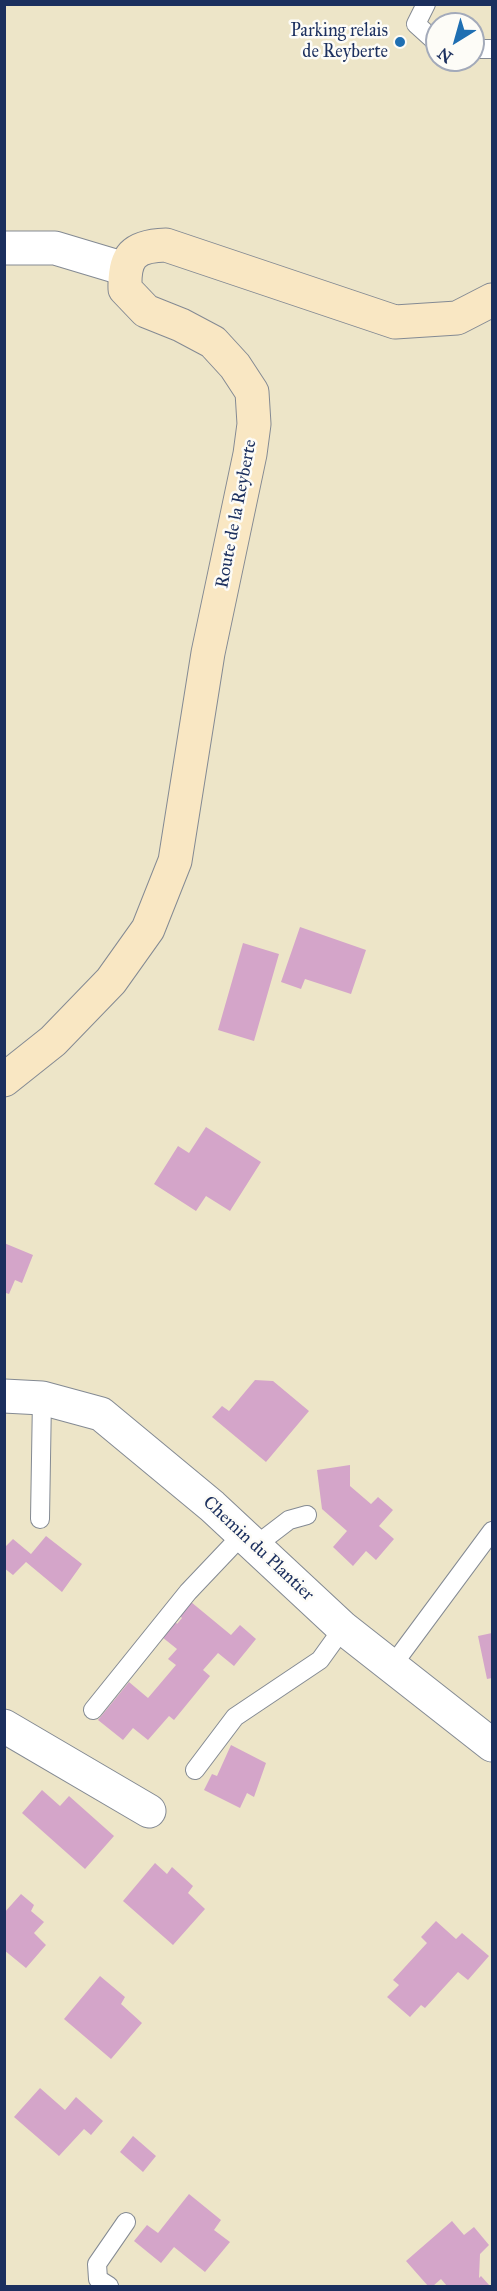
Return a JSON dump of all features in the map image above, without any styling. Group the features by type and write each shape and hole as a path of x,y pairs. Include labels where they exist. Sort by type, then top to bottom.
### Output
{"main road":[{"path":"124,269 134,253 148,246 166,245 395,322 458,318 492,300"},
{"name":"Route de la Reyberte","path":"4,1080 53,1041 111,981 148,929 168,880 175,861 208,653 250,454 254,424 252,392 235,366 213,342 181,325 146,311 125,289 124,269"}],"street":[{"path":"4,248 55,248 124,269"},
{"name":"Chemin du Plantier","path":"4,1396 42,1398 102,1414 249,1540 344,1628 492,1745"},
{"path":"4,1726 149,1811"}],"lane":[{"path":"425,32 416,24 426,4"},
{"path":"40,1519 42,1398"},
{"path":"93,1710 188,1592 249,1540 289,1520 307,1515"},
{"path":"392,1666 492,1531"},
{"path":"195,1770 235,1717 320,1660 344,1628"},
{"path":"109,2286 98,2280 97,2264 126,2222"}],"building":[{"path":"300,927 366,950 351,994 305,979 301,989 281,982"},
{"path":"243,943 279,954 254,1041 218,1030"},
{"path":"206,1127 261,1162 230,1211 206,1196 196,1211 154,1184 178,1146 189,1153"},
{"path":"4,1243 33,1255 22,1283 15,1280 9,1294 6,1293 5,1296"},
{"path":"255,1380 273,1381 309,1411 266,1462 212,1417 222,1406 229,1411"},
{"path":"350,1465 350,1486 371,1504 378,1497 393,1510 379,1526 394,1539 376,1560 366,1551 353,1566 333,1547 347,1531 322,1509 317,1470"},
{"path":"46,1536 82,1564 62,1592 26,1562 13,1575 4,1568 4,1548 13,1539 31,1554"},
{"path":"191,1602 231,1635 240,1625 256,1639 234,1666 218,1653 203,1670 210,1676 174,1720 169,1716 148,1740 133,1728 123,1740 98,1720 129,1682 148,1698 176,1665 168,1659 177,1649 162,1637 175,1621 177,1624 182,1618 180,1616"},
{"path":"492,1633 492,1678 487,1679 478,1636"},
{"path":"231,1745 266,1763 254,1797 247,1793 240,1808 204,1790 212,1774 217,1776"},
{"path":"42,1790 60,1806 69,1796 114,1836 85,1869 22,1813"},
{"path":"155,1863 167,1874 172,1867 193,1886 188,1893 205,1909 173,1945 123,1901"},
{"path":"21,1894 34,1905 31,1911 44,1922 34,1933 46,1945 26,1968 4,1950 4,1913"},
{"path":"436,1921 456,1939 462,1933 489,1956 468,1980 458,1972 425,2008 421,2005 410,2017 387,1997 399,1985 393,1980 427,1943 421,1937"},
{"path":"100,1976 125,1997 121,2004 142,2023 111,2059 64,2019"},
{"path":"40,2088 65,2110 76,2097 103,2121 91,2135 84,2129 59,2156 14,2117"},
{"path":"133,2136 156,2156 143,2172 120,2152"},
{"path":"189,2194 221,2220 214,2230 230,2242 205,2272 174,2247 161,2263 134,2241 147,2225 158,2233"},
{"path":"452,2221 464,2235 474,2227 489,2245 480,2254 479,2278 481,2276 490,2286 447,2286 441,2279 433,2286 428,2286 406,2261"}],"place":[{"name":"Parking relais de Reyberte","path":"400,42"}]}
